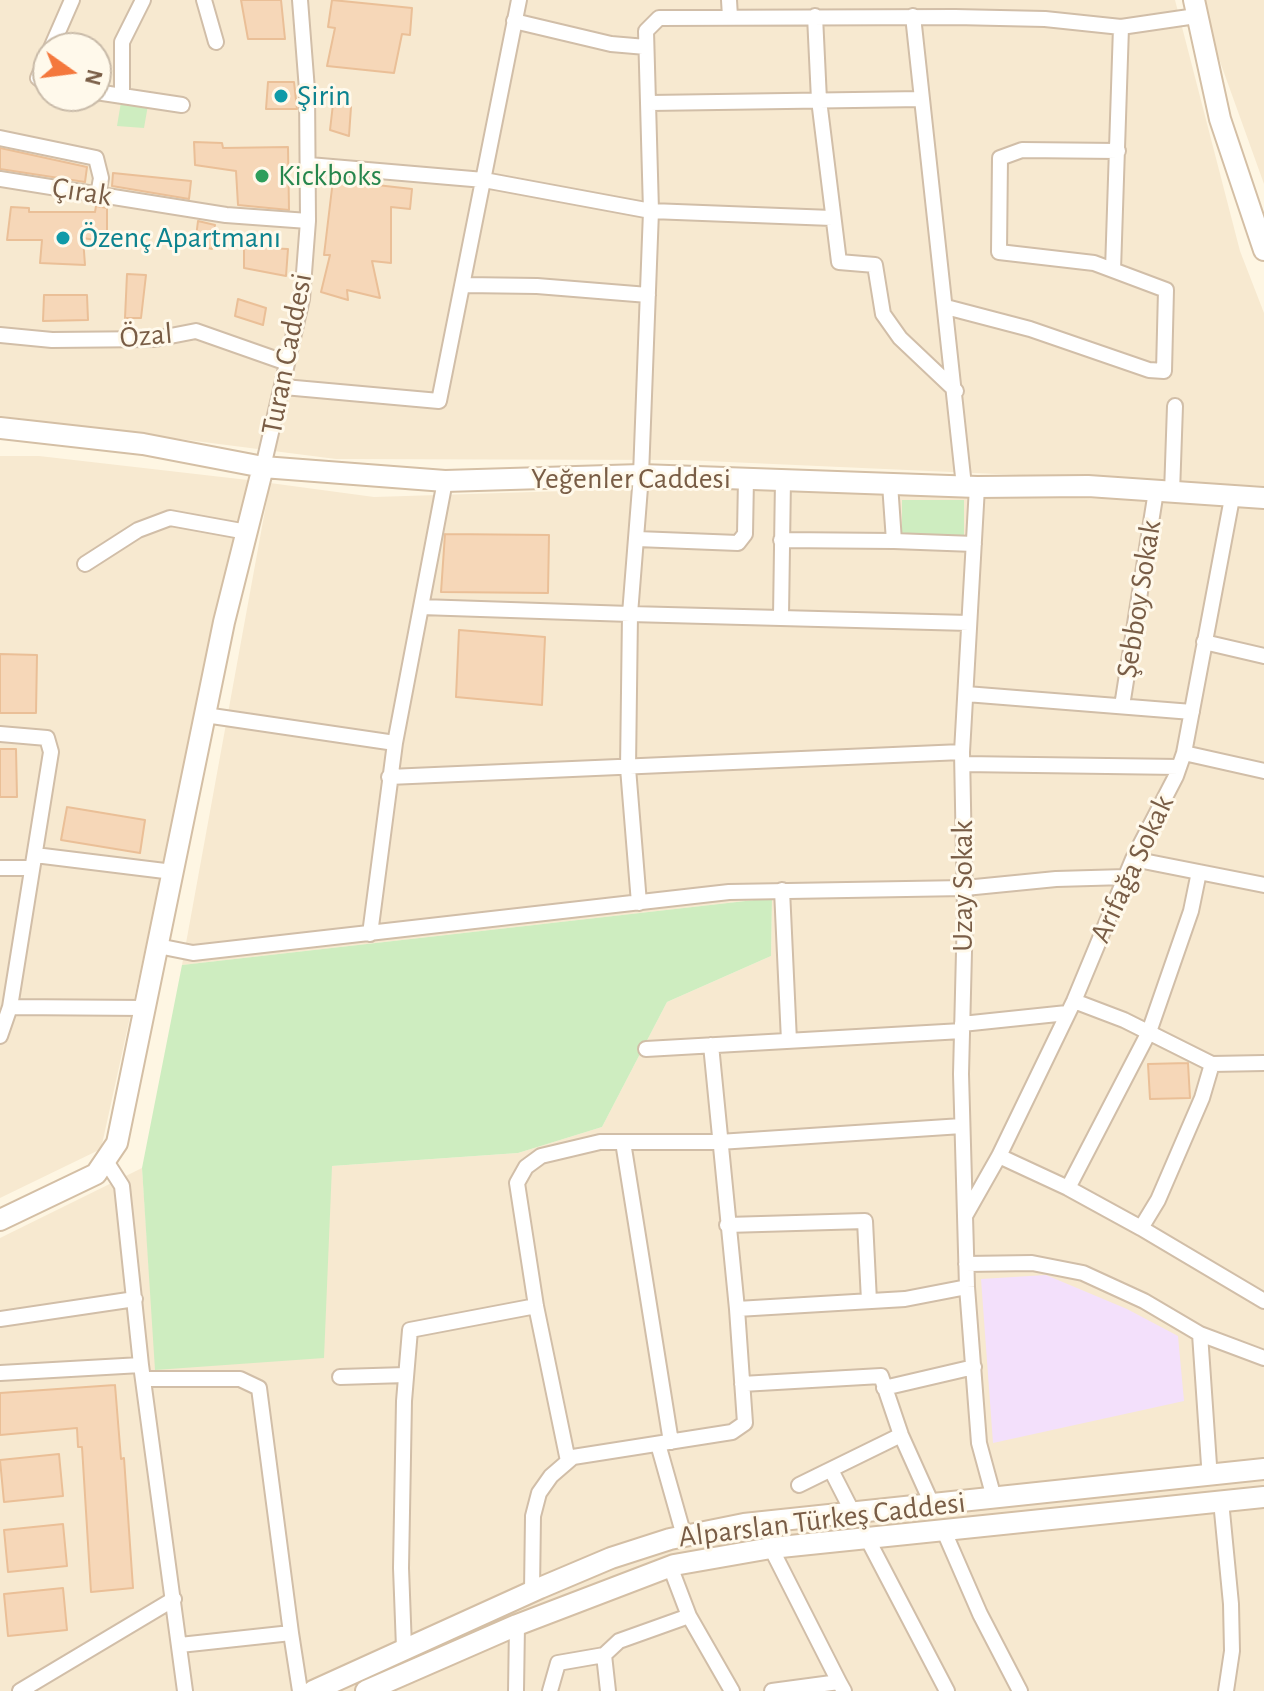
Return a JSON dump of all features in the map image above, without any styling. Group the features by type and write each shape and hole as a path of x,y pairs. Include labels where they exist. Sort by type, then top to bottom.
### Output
{"street":[{"path":"58,32 72,0"},
{"path":"122,96 122,42 143,0"},
{"path":"204,0 216,42"},
{"name":"Turan Caddesi","path":"263,467 302,299 309,165 300,0"},
{"path":"284,387 439,401 519,0"},
{"path":"729,0 730,17"},
{"path":"781,0 783,16"},
{"path":"955,0 955,17"},
{"path":"639,903 628,768 630,614 641,475 651,211 646,31 659,18 783,16 1045,19 1121,27 1195,8 1220,119 1264,250"},
{"path":"815,16 819,100 839,262 875,265 883,314 900,338 956,391"},
{"name":"Uzay Sokak","path":"913,16 956,391 970,486 974,544 962,758 965,888 962,1126 967,1287 979,1443 994,1498"},
{"path":"514,21 611,44 646,47"},
{"path":"1113,270 1121,27"},
{"path":"112,94 182,105"},
{"path":"650,103 922,99"},
{"path":"0,138 96,158 101,178 98,195"},
{"path":"946,307 1030,329 1149,370 1164,371 1166,290 1094,263 999,252 1000,158 1022,150 1118,151"},
{"path":"309,165 484,180 651,211 832,218"},
{"name":"Çırak","path":"0,179 226,215 308,221"},
{"path":"464,285 537,286 648,295"},
{"name":"Özal","path":"0,335 52,340 155,339 196,331 287,363"},
{"name":"Şebboy Sokak","path":"1122,706 1164,492 1175,406"},
{"name":"Yeğenler Caddesi","path":"0,428 143,444 263,467 445,481 641,475 970,486 1088,486 1264,498"},
{"path":"0,1220 96,1174 106,1161 123,1122 205,715 263,467"},
{"path":"637,539 738,543 745,534 746,478"},
{"path":"781,616 783,479"},
{"path":"370,934 389,777 445,481"},
{"path":"890,484 894,541"},
{"name":"Arifağa Sokak","path":"965,1217 999,1156 1071,1007 1133,859 1181,760 1232,498"},
{"path":"85,564 138,530 170,518 247,532"},
{"path":"781,540 974,544"},
{"path":"421,607 969,623"},
{"path":"1204,642 1264,656"},
{"path":"966,694 1192,712"},
{"path":"205,715 395,743"},
{"path":"0,734 47,738 51,752 34,861 8,977 10,1007 0,1036"},
{"path":"389,777 962,758 1181,760 1264,771"},
{"path":"1133,859 1264,885"},
{"path":"0,868 34,861 173,872"},
{"path":"1068,1188 1149,1032 1191,911 1199,872"},
{"path":"158,946 193,953 782,890 965,888 1056,879 1126,877"},
{"path":"782,890 789,1041"},
{"path":"10,1007 146,1008"},
{"path":"646,1049 962,1028 1071,1007 1149,1032 1212,1064 1264,1063"},
{"path":"532,1591 533,1516 539,1493 573,1457 738,1430 745,1423 711,1045"},
{"path":"1141,1228 1171,1171 1202,1098 1212,1064"},
{"path":"568,1461 536,1306 517,1183 526,1167 541,1156 600,1142 719,1142 962,1126"},
{"path":"623,1142 664,1443 684,1536"},
{"path":"999,1156 1068,1188 1264,1301"},
{"path":"106,1161 122,1186 142,1372 185,1691"},
{"path":"727,1225 865,1221 869,1301"},
{"path":"966,1264 1032,1263 1083,1273 1144,1301 1200,1334 1264,1358"},
{"path":"737,1309 905,1299 967,1287"},
{"path":"0,1319 135,1299"},
{"path":"404,1648 401,1568 410,1330 536,1306"},
{"path":"1200,1334 1209,1465"},
{"path":"884,1388 974,1367"},
{"path":"0,1373 142,1372 240,1379 259,1388 300,1691"},
{"path":"340,1377 406,1375"},
{"path":"742,1384 881,1376 901,1435 932,1504"},
{"path":"799,1485 901,1435"},
{"name":"Alparslan Türkeş Caddesi","path":"313,1691 532,1591 611,1558 684,1536 744,1524 1264,1469"},
{"path":"831,1470 853,1513"},
{"name":"Alparslan Türkeş Caddesi","path":"366,1691 406,1682 517,1625 670,1566 771,1548 1264,1497"},
{"path":"1221,1501 1231,1604 1232,1651 1226,1691"},
{"path":"943,1529 980,1614 1020,1691"},
{"path":"867,1538 947,1691"},
{"path":"771,1548 842,1687 772,1691"},
{"path":"670,1566 689,1616 732,1691"},
{"path":"20,1691 89,1646 174,1599"},
{"path":"550,1691 558,1663 604,1655 619,1641 689,1616"},
{"path":"516,1691 517,1625"},
{"path":"180,1645 291,1633"},
{"path":"604,1655 608,1691"}],"shaded area":[{"path":"0,0 1175,0 1240,251 1264,313 1264,486 684,460 336,459 0,416"},
{"path":"1204,0 1264,0 1264,184 1209,31"},
{"path":"0,456 39,456 248,480 101,1149 0,1198"},
{"path":"270,483 374,497 661,488 1117,499 1264,509 1264,1691 0,1691 0,1238 142,1168 156,1369 332,1166 518,1153 602,1127 667,1002 771,956 772,898 182,965"},
{"path":"1046,1275 1127,1309 1178,1336 1184,1401 993,1443 981,1279"}],"green space":[{"path":"121,102 148,105 144,128 117,126"},
{"path":"902,500 964,500 964,536 902,536"},
{"path":"772,898 771,956 667,1002 602,1127 518,1153 332,1166 324,1358 155,1370 142,1168 182,965"}],"building":[{"path":"241,0 281,0 285,39 248,39"},
{"path":"332,0 412,8 410,35 402,34 394,73 327,66 335,28 328,27"},
{"name":"Şirin","path":"268,82 294,82 297,109 266,109"},
{"path":"333,104 351,107 349,136 330,130"},
{"name":"Kickboks","path":"194,142 222,143 223,148 288,147 289,210 238,205 236,171 195,165"},
{"path":"0,148 87,167 85,182 0,169"},
{"path":"113,173 191,181 189,199 112,186"},
{"path":"333,180 412,189 410,209 391,207 391,263 372,261 380,298 347,290 348,300 321,292 330,255 324,255"},
{"path":"96,206 107,208 107,242 83,238 85,265 40,263 42,240 7,240 11,207 29,208 29,212 95,212"},
{"path":"198,221 215,225 212,249 195,245"},
{"path":"244,247 288,249 286,276 244,268"},
{"path":"127,274 146,275 141,318 125,318"},
{"path":"44,295 87,295 88,320 43,321"},
{"path":"238,299 266,308 263,325 235,316"},
{"path":"445,534 549,535 548,593 441,592"},
{"path":"459,630 545,637 542,705 456,697"},
{"path":"0,654 37,655 36,713 0,713"},
{"path":"0,749 16,749 17,797 0,797"},
{"path":"67,807 145,820 140,853 61,840"},
{"path":"1188,1063 1190,1098 1150,1099 1148,1064"},
{"path":"115,1385 121,1459 124,1458 133,1588 91,1592 82,1447 78,1447 77,1428 0,1435 0,1393"},
{"path":"59,1454 63,1496 4,1502 0,1460"},
{"path":"63,1524 67,1566 8,1572 4,1530"},
{"path":"63,1588 67,1630 8,1636 4,1594"}],"place":[{"name":"Şirin","path":"281,96"},
{"name":"Kickboks","path":"262,176"},
{"name":"Özenç Apartmanı","path":"63,238"}]}
